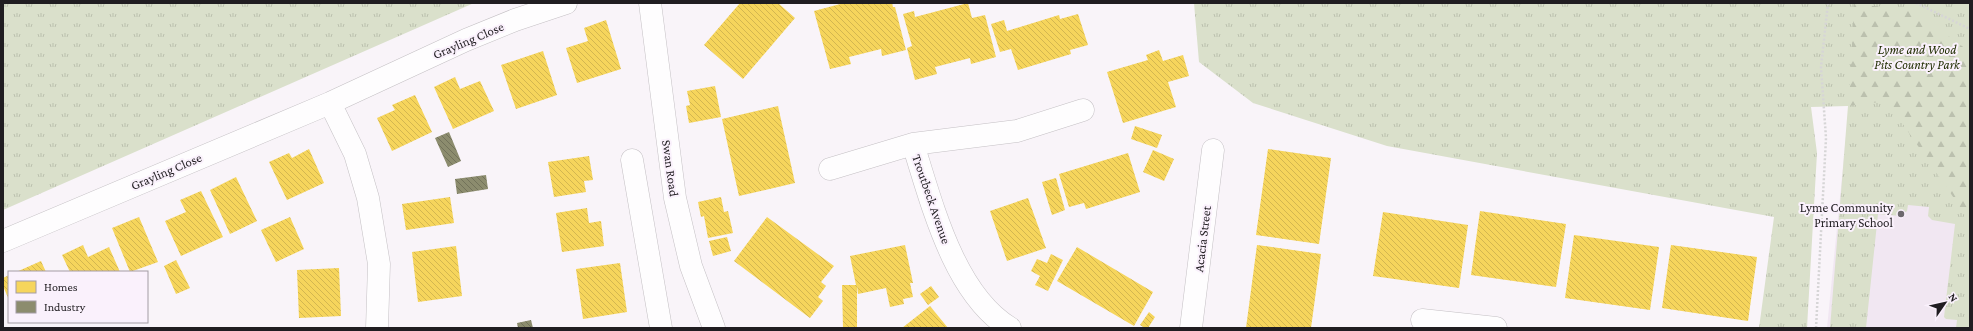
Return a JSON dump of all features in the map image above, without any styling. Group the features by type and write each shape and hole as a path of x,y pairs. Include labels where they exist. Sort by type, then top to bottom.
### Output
{"street":[{"name":"Grayling Close","path":"3,241 330,103 466,40 515,20 566,3"},
{"name":"Swan Road","path":"650,3 675,198 691,266 714,328"},
{"path":"330,103 355,154 368,198 379,264 377,328"},
{"name":"Troutbeck Avenue","path":"830,169 913,144 1017,131 1083,110"},
{"name":"Troutbeck Avenue","path":"913,144 936,219 954,258 972,290 987,309 1010,328"},
{"name":"Acacia Street","path":"1191,328 1213,150"},
{"path":"632,160 660,328"},
{"path":"1422,320 1496,328"}],"path":[{"path":"1816,328 1826,138 1821,67 1828,3"},
{"path":"1916,3 1970,29"}],"shaded area":[{"name":"Lyme Community Primary School","path":"1849,106 1958,204 1970,328 1827,328"}],"green space":[{"path":"3,3 474,3 3,210"},
{"path":"1194,3 1970,3 1970,328 1956,328 1957,320 1946,319 1944,317 1955,224 1932,220 1928,216 1929,207 1908,205 1907,211 1901,216 1878,214 1866,328 1830,328 1848,106 1811,107 1817,153 1807,328 1759,328 1774,217 1387,146 1253,103 1199,62"},
{"name":"Lyme and Wood Pits Country Park","path":"1854,4 1913,10 1970,52 1970,224 1958,204 1887,101 1849,106"}],"building: Homes":[{"path":"740,3 778,3 795,18 743,79 704,45"},
{"path":"844,3 892,3 893,7 895,7 906,50 882,56 881,49 849,57 851,64 830,69 814,11"},
{"path":"968,3 972,18 985,15 996,57 971,64 970,58 935,67 937,74 915,80 907,48 912,46 903,14 914,11 915,17"},
{"path":"1078,14 1088,45 1070,50 1071,54 1018,70 1011,49 1000,52 991,24 1004,20 1007,31 1059,15 1060,19"},
{"path":"606,20 621,69 577,83 566,48 588,41 584,28"},
{"path":"1159,50 1163,61 1183,55 1189,76 1168,82 1176,107 1123,123 1107,72 1148,60 1146,55"},
{"path":"543,51 557,95 516,109 501,65"},
{"path":"455,77 460,89 480,81 494,111 453,129 434,87"},
{"path":"715,86 721,117 689,123 686,106 690,105 687,91"},
{"path":"415,95 432,132 392,151 377,118 395,110 392,105"},
{"path":"778,106 795,183 739,196 722,119"},
{"path":"1135,126 1162,135 1157,148 1131,139"},
{"path":"309,149 324,183 287,200 269,162 289,153 292,158"},
{"path":"1268,149 1331,158 1319,244 1256,235"},
{"path":"1153,150 1174,159 1164,181 1143,172"},
{"path":"1128,153 1140,192 1086,209 1084,203 1069,207 1059,174"},
{"path":"589,156 593,180 584,181 586,192 554,197 548,162"},
{"path":"236,177 257,221 230,234 210,190"},
{"path":"1056,178 1065,210 1052,215 1042,182"},
{"path":"201,191 223,237 181,256 165,221 186,212 180,200"},
{"path":"450,197 454,223 406,230 402,204"},
{"path":"721,197 724,212 728,211 733,233 708,238 704,216 701,217 698,202"},
{"path":"1028,198 1046,248 1007,261 990,211"},
{"path":"587,208 589,223 601,221 604,246 562,252 556,213"},
{"path":"1480,211 1566,224 1556,287 1471,275"},
{"path":"1383,212 1468,225 1459,288 1373,276"},
{"path":"139,217 158,262 130,271 112,228"},
{"path":"290,217 304,249 276,262 261,230"},
{"path":"767,217 834,266 821,282 826,286 818,297 823,301 810,318 734,261"},
{"path":"1574,235 1659,247 1650,310 1565,298"},
{"path":"727,237 731,251 713,256 709,241"},
{"path":"83,245 88,257 109,247 120,271 70,271 62,255"},
{"path":"905,245 913,283 910,283 913,297 903,299 904,304 890,307 886,288 858,294 857,286 857,328 843,328 842,285 856,285 850,256"},
{"path":"1257,245 1321,254 1311,328 1246,328"},
{"path":"1671,245 1757,257 1748,321 1662,308"},
{"path":"456,246 462,296 418,302 412,252"},
{"path":"1077,247 1153,292 1134,326 1057,281"},
{"path":"1051,254 1063,260 1048,291 1035,285 1040,276 1031,271 1037,259 1047,263"},
{"path":"176,260 190,288 176,294 164,266"},
{"path":"41,261 46,271 18,271"},
{"path":"620,263 627,312 583,319 576,269"},
{"path":"339,268 341,316 299,318 297,270"},
{"path":"8,276 8,298 3,286 3,278"},
{"path":"931,286 939,297 928,305 920,294"},
{"path":"930,306 948,328 902,328"},
{"path":"1149,312 1155,317 1148,328 1145,328 1140,325"}],"building: Industry":[{"path":"449,132 461,161 448,167 435,138"},
{"path":"486,175 488,189 457,194 455,179"},
{"path":"531,320 533,328 518,328 517,323"}],"place":[{"name":"Lyme Community Primary School","path":"1901,214"}]}
